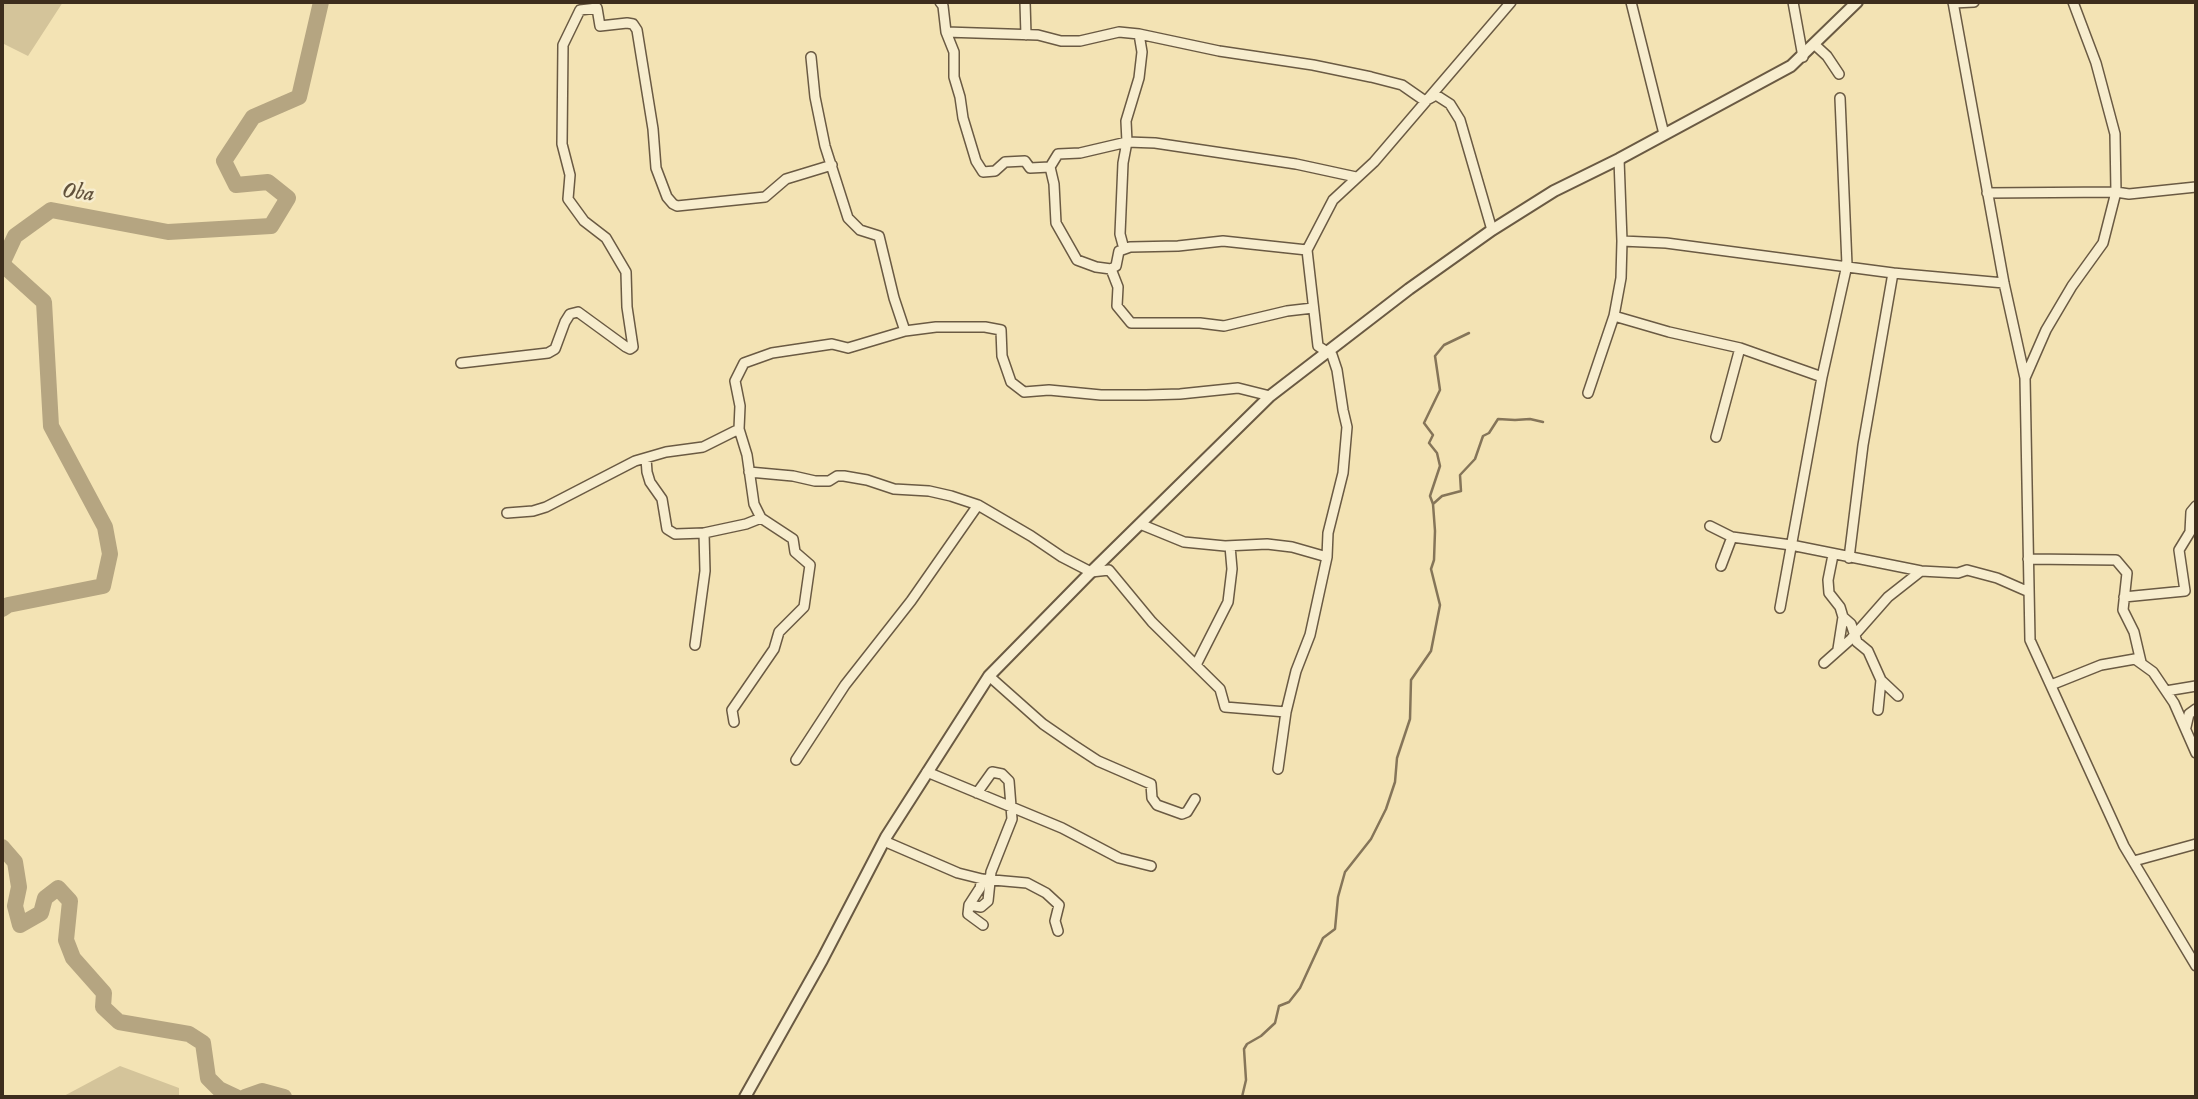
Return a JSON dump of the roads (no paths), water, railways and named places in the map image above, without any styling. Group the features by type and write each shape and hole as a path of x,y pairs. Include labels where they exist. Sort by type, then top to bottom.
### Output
{"street":[{"path":"940,2 943,6 946,32 954,51 954,77 968,140 976,162 983,172 995,171 1005,162 1025,161 1030,168 1050,167"},
{"path":"1025,2 1026,35"},
{"path":"1278,769 1286,712 1296,671 1310,635 1326,557 1328,533 1343,473 1347,427 1332,355 1318,346 1307,250 1333,201 1374,162 1508,5 1497,2"},
{"path":"1631,2 1664,134"},
{"path":"1793,2 1803,57"},
{"path":"745,1097 822,960 884,841 989,676 1269,396 1409,289 1492,230 1554,191 1791,66 1857,2"},
{"path":"1973,2 1953,2 2004,283 2025,378 2030,640 2124,846 2196,966"},
{"path":"2025,378 2046,330 2072,286 2103,243 2116,192 2115,134 2096,63 2073,2"},
{"path":"461,363 548,353 555,349 570,314 578,312 626,347 633,347 627,307 626,272 606,238 577,214 568,199 570,175 562,144 563,45 580,10 597,8 601,26 627,23 635,26 653,130 656,168 667,197 673,204 677,206 765,197 786,179 832,166"},
{"path":"946,32 1038,35 1060,41 1080,41 1119,32 1139,34 1370,77 1402,85 1425,101"},
{"path":"1124,249 1120,234 1123,163 1127,142 1126,121 1137,87 1142,52 1139,34"},
{"path":"1815,45 1827,56 1839,74"},
{"path":"811,57 815,97 848,218 860,230 879,236 905,331"},
{"path":"1425,101 1436,96 1443,98 1460,120 1492,230"},
{"path":"1780,608 1822,377 1847,265 1840,98"},
{"path":"1307,250 1223,241 1130,247 1119,251 1116,266 1111,269 1096,267 1077,260 1056,223 1054,184 1050,167 1058,154 1080,153 1127,142 1202,149 1356,177"},
{"path":"1588,393 1614,316 1621,278 1619,159"},
{"path":"1987,193 2129,194 2196,187"},
{"path":"1622,241 1666,243 1893,273 2004,283"},
{"path":"1111,269 1118,287 1117,306 1131,323 1200,323 1224,326 1287,311 1313,308"},
{"path":"1849,558 1863,445 1893,273"},
{"path":"1614,316 1740,348 1822,377"},
{"path":"734,722 732,710 770,657 779,632 804,607 810,565 795,552 793,539 761,518 754,503 747,455 739,429 740,407 735,381 744,363 772,353 832,344 848,348 905,331 936,327 985,327 1001,330 1002,356 1011,382 1024,392 1049,390 1101,395 1157,394 1238,388 1269,396"},
{"path":"1716,437 1740,348"},
{"path":"507,513 533,511 635,461 666,452 703,447 739,429"},
{"path":"646,458 650,482 662,499 667,529 676,534 704,533 761,518"},
{"path":"749,472 815,481 829,481 837,476 845,476 894,489 929,491 978,505 1091,572 1109,570 1152,622 1220,689 1225,707 1286,712"},
{"path":"796,760 845,685 911,601 978,505"},
{"path":"2124,597 2185,591 2179,550 2190,532 2191,512 2196,506"},
{"path":"1140,524 1184,542 1230,546 1267,544 1292,547 1326,557"},
{"path":"1710,526 1731,537 1791,545 1921,571 1958,573 1967,570 1997,578 2029,592"},
{"path":"695,645 705,571 704,533"},
{"path":"1720,566 1731,537"},
{"path":"1196,665 1228,602 1233,569 1230,546"},
{"path":"1833,555 1828,580 1829,593 1840,607 1843,617 1838,652"},
{"path":"2028,559 2116,560 2127,573 2123,610 2134,632 2141,662"},
{"path":"1824,663 1855,635 1888,597 1921,571"},
{"path":"1843,617 1852,624 1857,642 1868,651 1881,680 1898,696"},
{"path":"2051,685 2101,665 2135,659 2153,672 2166,691 2196,753"},
{"path":"989,676 1053,731 1098,761 1151,784 1152,798 1157,805 1182,814 1187,812 1195,799"},
{"path":"1878,710 1881,680"},
{"path":"2166,691 2196,686"},
{"path":"2186,729 2189,714 2196,709"},
{"path":"927,772 1062,828 1119,858 1151,866"},
{"path":"976,793 992,772 1002,774 1009,780 1012,819 991,872 970,905 968,914 983,925"},
{"path":"884,841 958,873 1027,883 1046,893 1059,905 1055,921 1058,931"},
{"path":"2134,862 2196,844"},
{"path":"970,905 981,907 988,901 986,879"}],"waterway":[{"name":"Oba","path":"2,609 8,605 103,586 110,554 105,527 51,426 44,302 2,264 15,236 51,210 168,232 271,226 288,198 268,182 236,185 224,161 253,117 299,97 321,2"},
{"path":"1242,1097 1246,1080 1244,1049 1275,1023 1279,1006 1289,1002 1300,988 1323,938 1335,929 1338,897 1345,872 1371,839 1386,809 1395,782 1397,758 1410,719 1411,680 1431,651 1440,605 1431,569 1435,531 1430,496 1440,466 1437,453 1429,443 1433,435 1424,423 1440,390 1435,356 1444,345 1469,333"},
{"path":"1433,504 1442,496 1461,491 1460,475 1475,459 1483,436 1489,433 1498,419 1530,419 1543,422"},
{"path":"2,847 15,862 19,887 15,906 20,925 41,913 45,898 58,888 70,901 66,940 73,958 104,993 103,1007 119,1022 189,1034 203,1043 208,1078 219,1089 236,1097"},
{"path":"245,1097 262,1091 284,1097"}]}
